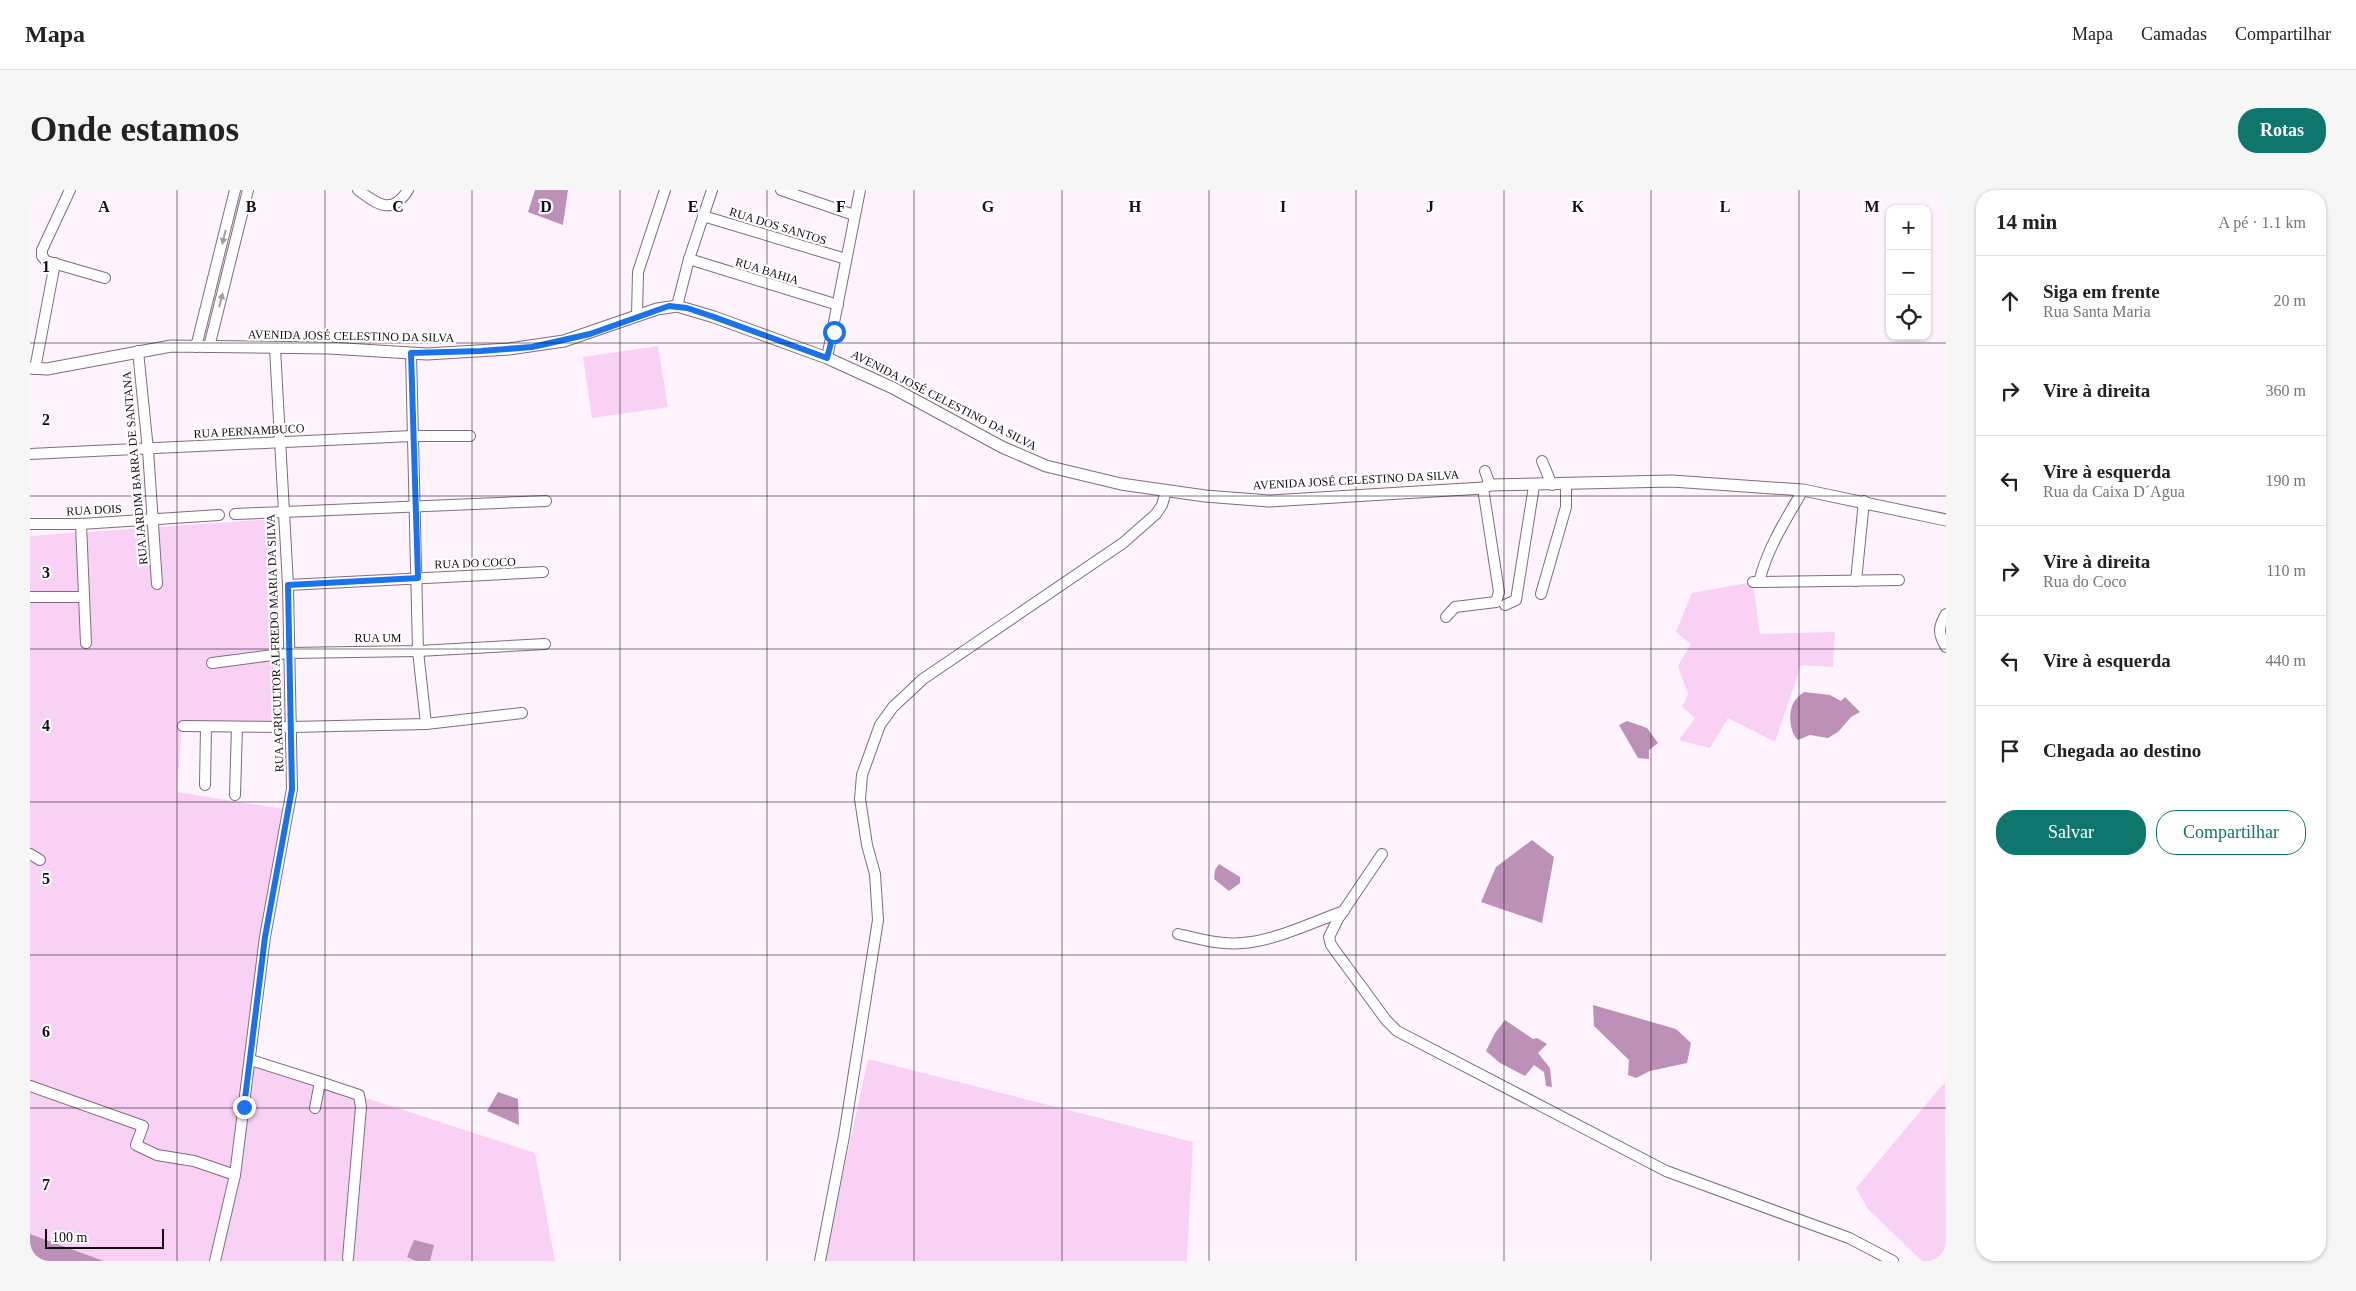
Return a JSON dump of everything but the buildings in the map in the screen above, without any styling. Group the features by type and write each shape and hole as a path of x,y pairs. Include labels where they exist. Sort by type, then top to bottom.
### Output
{"street":[{"path":"70,190 42,250 42,256 46,261 105,278"},
{"path":"196,347 236,190"},
{"path":"209,347 248,190"},
{"path":"358,190 373,202 385,207 391,206 408,190"},
{"path":"637,316 638,272 665,190"},
{"path":"677,306 688,260 712,190"},
{"path":"781,190 811,195 854,215"},
{"path":"827,358 860,190"},
{"name":"RUA DOS SANTOS","path":"703,216 846,260"},
{"name":"RUA BAHIA","path":"688,260 838,305"},
{"path":"33,369 55,263"},
{"name":"AVENIDA JOSÉ CELESTINO DA SILVA","path":"33,369 47,369 159,347 329,348 411,353 532,347 590,334 663,307 677,306 722,320 827,358 893,388 1002,447 1046,466 1121,484 1166,491 1269,500 1486,486 1672,481 1802,490 1864,501 1946,520"},
{"name":"RUA AGRICULTOR ALFREDO MARIA DA SILVA","path":"215,1261 235,1175 265,937 292,789 288,585 275,348"},
{"name":"RUA JARDIM BARRA DE SANTANA","path":"138,351 148,450 157,584"},
{"path":"411,353 412,436 418,578 418,651 426,724"},
{"name":"RUA PERNAMBUCO","path":"30,454 148,450 412,436 470,436"},
{"path":"1542,461 1552,485"},
{"path":"1446,617 1455,607 1496,602 1499,592 1485,471"},
{"path":"1541,594 1566,507 1566,484"},
{"path":"1505,605 1516,600 1534,486"},
{"path":"1802,490 1782,526 1756,582 1899,580"},
{"path":"820,1261 845,1127 878,920 876,880 867,845 860,800 862,775 880,726 892,707 923,679 1123,543 1156,514 1162,504 1166,491"},
{"path":"236,514 546,501"},
{"path":"1856,581 1864,501"},
{"name":"RUA DOIS","path":"30,524 81,524 219,515"},
{"path":"81,524 86,643"},
{"name":"RUA DO COCO","path":"288,585 544,572"},
{"path":"30,597 84,597"},
{"path":"1946,614 1939,626 1939,632 1946,646"},
{"name":"RUA UM","path":"212,663 288,653 418,651 546,644"},
{"path":"183,726 291,727 426,724 522,713"},
{"path":"205,785 206,727"},
{"path":"235,795 237,727"},
{"path":"30,854 40,860"},
{"path":"1382,854 1330,933 1332,945 1386,1020 1403,1035 1666,1171 1849,1238 1893,1261"},
{"path":"1178,934 1209,942 1243,943 1282,934 1345,910"},
{"path":"251,1060 359,1094 361,1107 348,1258"},
{"path":"315,1108 320,1082"},
{"path":"30,1086 143,1126 136,1145 157,1155 194,1161 235,1175"}],"shaded area":[{"path":"535,190 568,190 563,225 528,212"},
{"path":"658,346 668,407 592,418 583,357"},
{"path":"274,519 285,722 182,723 177,792 283,809 259,958 246,1059 535,1153 555,1261 104,1261 30,1234 30,536"},
{"path":"1753,582 1760,634 1835,632 1833,667 1801,665 1775,742 1728,718 1710,748 1679,740 1695,718 1682,707 1688,694 1678,666 1691,644 1676,632 1692,593"},
{"path":"1804,692 1830,695 1841,701 1845,697 1860,712 1851,717 1838,732 1828,738 1810,735 1798,740 1793,733 1791,708"},
{"path":"1627,721 1647,728 1658,743 1649,750 1649,759 1638,758 1619,725"},
{"path":"1532,840 1554,857 1542,923 1481,902 1496,867"},
{"path":"1219,864 1240,877 1240,883 1229,891 1214,879 1215,870"},
{"path":"1593,1005 1676,1029 1691,1043 1687,1063 1650,1071 1636,1078 1628,1075 1629,1060 1594,1026"},
{"path":"1505,1020 1533,1039 1537,1038 1547,1044 1538,1053 1550,1068 1552,1087 1546,1086 1544,1072 1534,1065 1525,1076 1500,1063 1486,1051 1495,1033"},
{"path":"868,1059 1193,1142 1187,1261 824,1261"},
{"path":"1945,1082 1946,1250 1935,1261 1922,1261 1868,1209 1856,1188"},
{"path":"498,1092 518,1099 519,1125 487,1111"},
{"path":"30,1234 104,1261 30,1261"},
{"path":"414,1240 434,1245 430,1261 416,1261 407,1257"}],"route":[{"path":"244,1107 265,937 292,789 288,585 418,578 412,436 411,353 509,350 532,347 590,334 669,306 687,308 827,358 834,332"}]}
